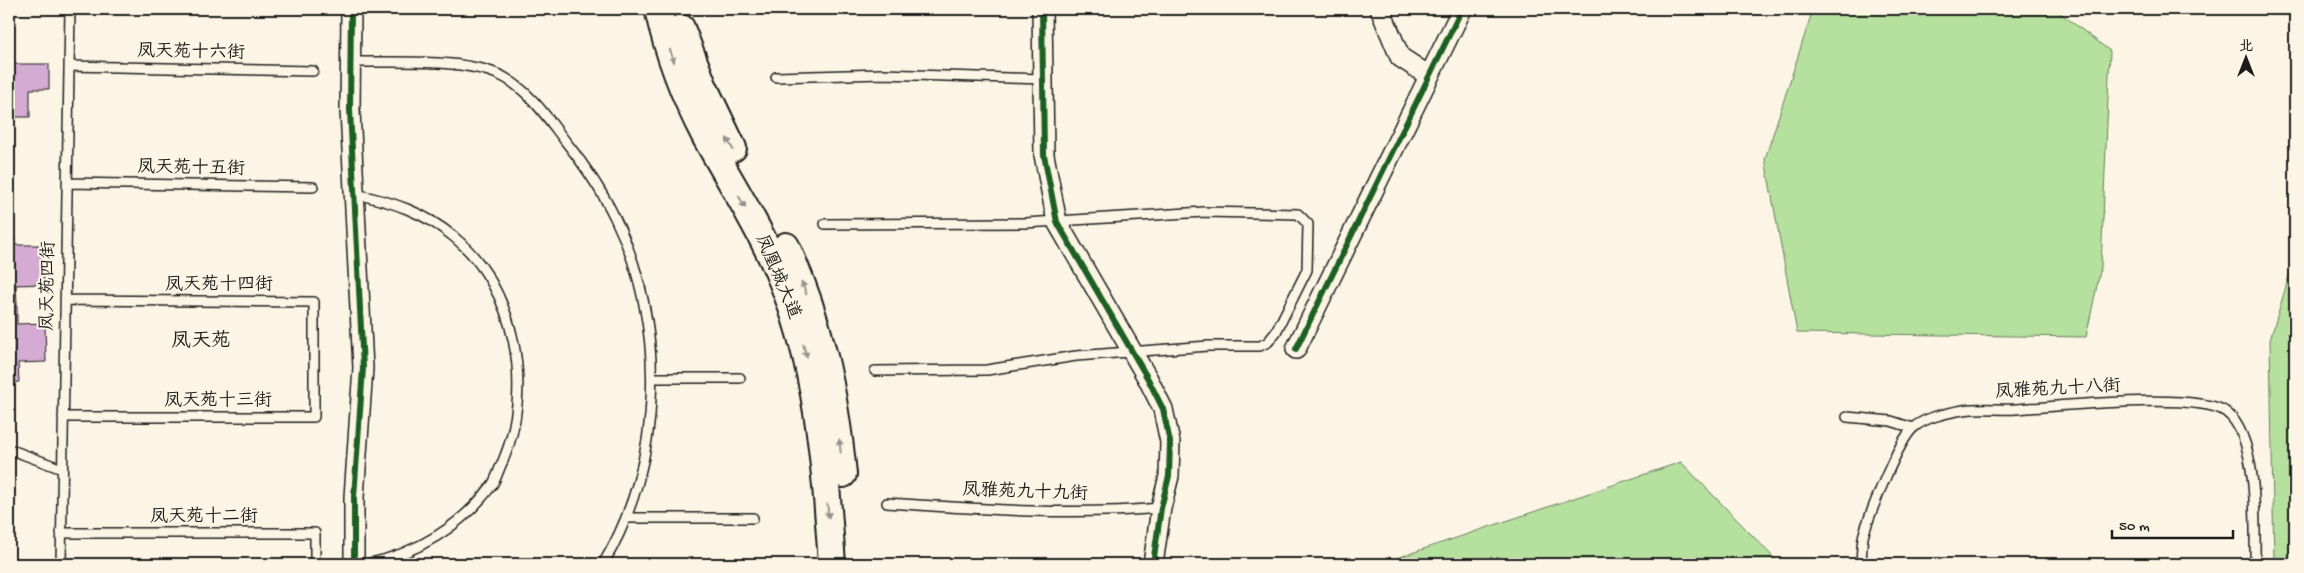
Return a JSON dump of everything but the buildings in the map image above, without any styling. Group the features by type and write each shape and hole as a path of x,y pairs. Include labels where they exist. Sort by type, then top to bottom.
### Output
{"main road":[{"name":"凤凰城大道","path":"658,9 683,88 705,135 777,267 794,311 808,361 824,459 832,564"},
{"name":"凤凰城大道","path":"676,9 687,47 723,131 786,245 803,282 814,314 832,389 838,424 850,564"}],"street":[{"path":"351,9 350,110 363,368 354,497 354,564"},
{"path":"1042,9 1044,155 1057,222 1148,379 1163,409 1170,442 1169,476 1161,508 1153,564"},
{"path":"1380,9 1400,57 1429,76"},
{"path":"1296,349 1462,9"}],"lane":[{"name":"凤天苑四街","path":"61,564 70,9"},
{"path":"351,62 473,66 506,78 534,99 588,171 616,219 635,270 648,323 652,378 649,426 642,464 626,518 604,564"},
{"name":"凤天苑十六街","path":"69,66 313,72"},
{"path":"776,77 910,74 1044,79"},
{"name":"凤天苑十五街","path":"67,183 313,187"},
{"path":"354,194 391,202 425,216 462,245 480,265 500,298 512,335 518,372 517,411 508,448 493,484 471,509 446,530 417,548 386,560 366,564"},
{"path":"825,224 1057,222 1204,212 1298,214 1308,224 1307,270 1276,332 1268,342 1260,346 1208,346 1076,356 987,370 875,371"},
{"name":"凤天苑十四街","path":"65,300 314,302 314,360"},
{"name":"凤天苑十三街","path":"63,417 314,417 314,360"},
{"path":"652,378 740,378"},
{"name":"凤雅苑九十八街","path":"1913,428 1932,418 1964,410 2016,409 2110,402 2207,405 2225,411 2233,420 2249,455 2253,484 2255,564"},
{"path":"1847,417 1892,421 1913,428 1899,451 1867,524 1864,532 1861,564"},
{"path":"9,449 62,469"},
{"name":"凤雅苑九十九街","path":"887,503 1055,512 1118,512 1161,508"},
{"path":"626,518 753,518"},
{"name":"凤天苑十二街","path":"61,534 315,533 315,564"}],"green space":[{"path":"1813,9 2055,9 2110,51 2101,267 2086,337 1797,333 1765,159"},
{"path":"2295,244 2295,564 2274,564 2270,340 2292,266"},
{"path":"1681,462 1780,564 1379,564"}],"cycle path":[{"path":"351,9 350,110 363,368 354,497 354,564"},
{"path":"1042,9 1044,155 1057,222 1148,379 1163,409 1170,442 1169,476 1161,508 1153,564"},
{"path":"1296,349 1462,9"}],"district":[{"name":"凤天苑","path":"201,342"}]}
